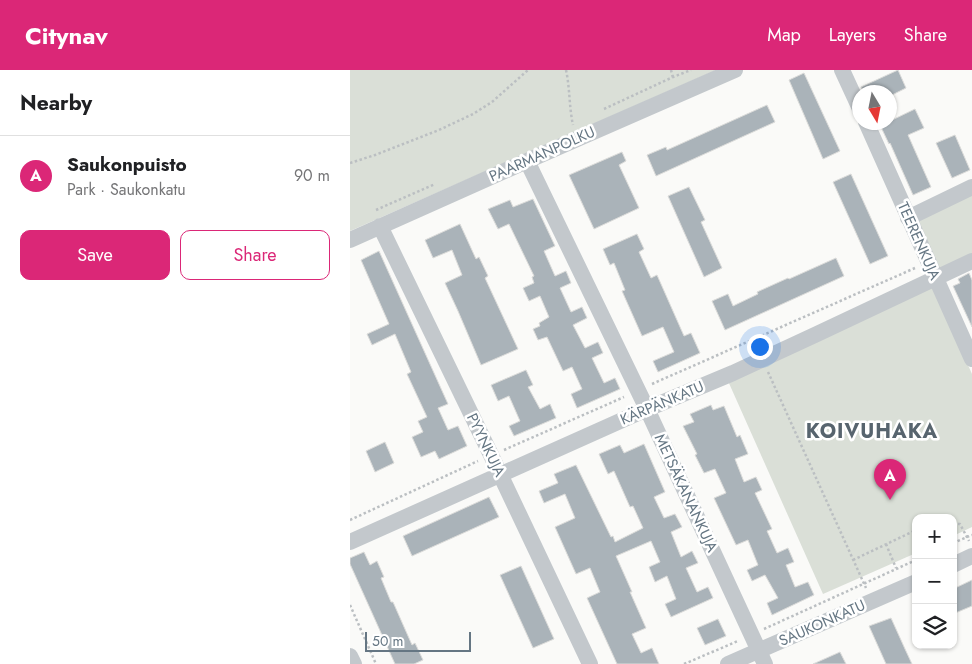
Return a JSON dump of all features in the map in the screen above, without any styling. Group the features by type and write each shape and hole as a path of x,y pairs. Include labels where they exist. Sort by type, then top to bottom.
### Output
{"street":[{"name":"PAARMANPOLKU","path":"350,240 735,70"},
{"path":"842,70 852,92"},
{"name":"TEERENKUJA","path":"870,130 972,359"},
{"name":"METSÄKANANKUJA","path":"527,161 647,409 762,657"},
{"path":"908,218 972,187"},
{"name":"PYYNKUJA","path":"380,226 590,664"},
{"name":"KÄRPÄNKATU","path":"350,542 762,359 972,261"},
{"path":"957,563 972,556"},
{"name":"SAUKONKATU","path":"728,664 762,657 872,601 910,584"},
{"path":"350,656 354,664"}],"path":[{"path":"350,163 439,130 473,114 492,102 528,70"},
{"path":"566,70 571,113 577,139"},
{"path":"762,359 872,601"},
{"path":"957,524 960,524 972,547"},
{"path":"853,560 912,532"},
{"path":"957,541 972,534"},
{"path":"886,544 896,568 910,584"},
{"path":"684,664 912,562"},
{"path":"350,605 376,664"}],"shaded area":[{"path":"350,70 716,70 350,231"},
{"path":"972,193 972,255 938,271 916,221"},
{"path":"933,286 972,374 972,527 957,534 957,514 912,514 912,555 823,594 728,381"}],"building":[{"path":"898,70 906,88 897,92 897,85 865,85"},
{"path":"804,73 840,151 823,159 789,80"},
{"path":"767,105 775,122 656,176 647,155 666,147 667,150"},
{"path":"915,109 924,128 908,135 931,187 913,195 882,130 897,130 897,118"},
{"path":"955,135 970,170 952,178 936,143"},
{"path":"622,152 626,161 619,165 639,208 594,229 569,175"},
{"path":"851,174 888,256 870,264 833,182"},
{"path":"689,187 705,220 701,222 722,268 704,277 668,196"},
{"path":"533,199 555,246 544,251 555,276 566,271 571,283 560,288 571,312 582,307 587,318 573,325 585,348 598,342 603,353 592,358 604,383 615,378 620,389 577,408 571,394 582,389 572,367 563,371 547,337 538,340 533,329 540,326 539,323 549,317 540,296 529,301 523,288 534,283 532,277 534,276 509,224 498,229 488,209 510,200 513,207"},
{"path":"460,224 476,259 479,257 488,276 485,278 518,349 481,365 445,283 462,275 452,250 433,258 425,240"},
{"path":"637,234 644,249 639,252 651,278 657,275 684,336 691,333 700,353 658,372 653,361 674,352 663,327 642,336 622,291 625,290 614,263 610,265 603,249"},
{"path":"379,251 448,404 438,408 448,430 458,426 467,446 439,459 435,451 421,457 412,437 423,432 418,421 427,417 407,374 411,372 395,334 372,345 367,334 389,324 361,260"},
{"path":"836,258 844,276 725,330 712,301 728,294 733,306 758,294 757,292"},
{"path":"969,273 972,280 972,327 953,286 960,283 958,279"},
{"path":"526,370 533,385 528,387 540,409 550,404 556,418 514,436 509,426 520,421 509,396 498,401 491,385"},
{"path":"711,405 713,410 724,406 737,437 740,435 748,454 735,459 744,482 756,477 762,490 755,493 772,529 767,531 777,553 788,548 794,562 786,565 795,587 808,582 814,595 772,615 767,603 778,598 765,575 752,581 747,570 758,565 748,540 736,545 714,498 726,493 715,469 704,473 683,426 694,422 690,414"},
{"path":"385,442 394,463 375,472 366,451"},
{"path":"644,444 665,492 654,497 664,518 675,514 682,527 671,532 681,557 692,551 698,563 686,568 697,592 708,587 713,598 671,617 665,604 676,599 667,576 655,582 649,567 660,562 651,541 616,556 646,628 632,634 641,653 652,648 659,664 617,664 587,598 600,592 590,568 576,574 555,527 575,518 565,494 544,503 539,491 558,483 554,474 576,465 615,542 643,528 633,506 630,507 614,471 608,474 599,454 620,445 624,453"},
{"path":"489,497 499,517 412,556 403,536"},
{"path":"364,552 370,565 377,561 384,577 381,578 391,602 393,602 412,645 415,643 423,660 414,664 395,664 350,564 350,558"},
{"path":"521,566 554,639 533,648 500,575"},
{"path":"972,580 972,606 957,612 957,604 957,587"},
{"path":"891,618 912,664 886,664 869,626"},
{"path":"718,619 726,636 705,645 697,628"},
{"path":"840,652 846,664 813,664"}],"place":[{"name":"Saukonpuisto","path":"890,500"}],"district":[{"name":"KOIVUHAKA","path":"872,431"}]}
